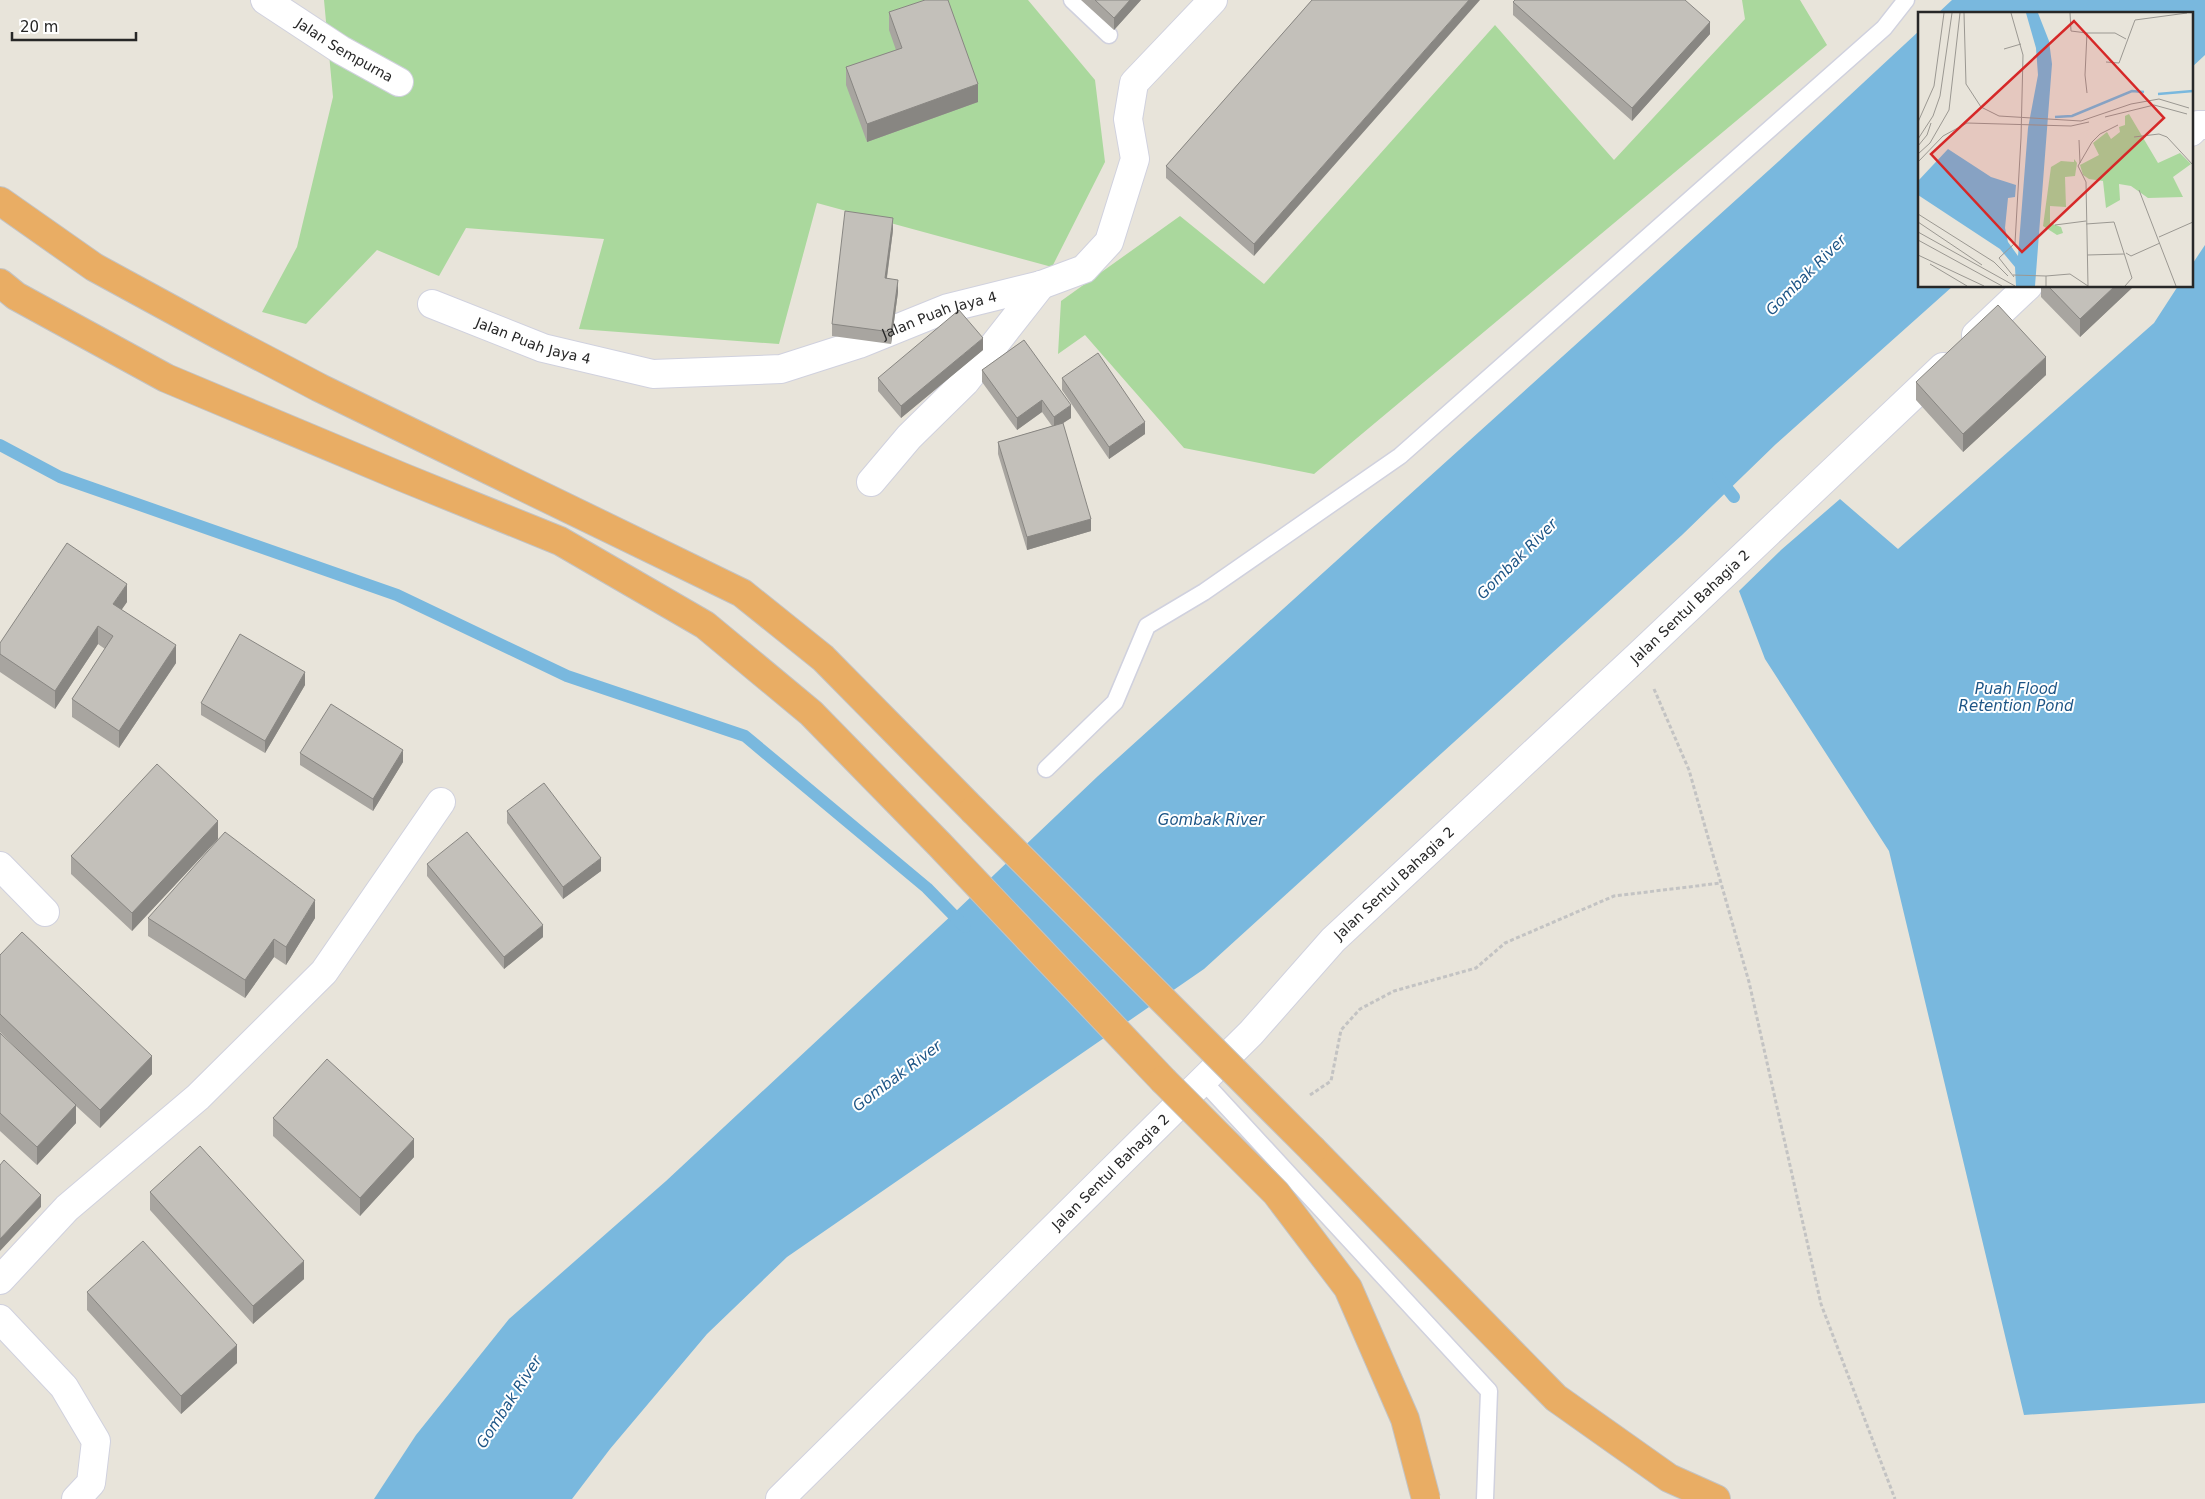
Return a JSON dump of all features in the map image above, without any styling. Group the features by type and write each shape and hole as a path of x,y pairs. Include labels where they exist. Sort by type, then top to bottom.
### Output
{"highway":[{"path":"0,201 94,267 216,334 320,388 742,593 823,658 1313,1150 1556,1398 1669,1478 1716,1499"},
{"path":"0,283 16,296 166,378 560,541 705,625 811,714 940,845 1162,1080 1276,1193 1348,1288 1405,1419 1426,1499"}],"street":[{"name":"Jalan Sempurna","path":"265,0 341,50 399,82"},
{"name":"Jalan Puah Jaya 4","path":"432,304 543,348 653,374 781,370 859,344 948,308 1041,285 1084,269 1109,242 1135,159 1128,119 1134,83 1213,0"},
{"path":"2192,131 2198,125 2205,125"},
{"path":"871,482 909,438 965,382 1041,285"},
{"name":"Jalan Sentul Bahagia 2","path":"780,1499 1251,1033 1333,940 1639,655 2026,288"},
{"path":"0,1280 67,1208 198,1097 324,972 441,802"},
{"path":"0,866 45,912"},
{"path":"0,1319 64,1386 96,1440 91,1483 76,1499"}],"lane":[{"path":"1072,0 1109,35"},
{"path":"1046,769 1115,702 1148,626 1204,592 1400,456 1884,28 1906,0"},
{"path":"1203,1081 1490,1391 1484,1499"}],"path":[{"path":"1639,655 1689,770 1749,982 1821,1304 1895,1499"},
{"path":"1307,1097 1331,1081 1341,1030 1360,1009 1368,1004 1394,991 1476,968 1505,943 1614,896 1721,883"}],"green space":[{"path":"324,0 1028,0 1095,80 1105,162 1052,267 817,203 779,344 579,329 604,239 466,228 439,276 377,250 306,324 262,312 297,247 333,97"},
{"path":"1742,0 1800,0 1827,45 1314,474 1184,448 1085,335 1058,354 1061,301 1180,216 1264,284 1495,25 1614,160 1745,19"}],"water":[{"path":"1952,0 2205,0 2205,55 2192,67 2192,12 1939,12"},
{"name":"Gombak River","path":"1918,32 1918,288 1951,288 1776,444 1682,535 1204,969 787,1257 707,1334 610,1449 572,1499 374,1499 416,1435 509,1319 666,1181 1098,776 1779,161"},
{"name":"Puah Flood Retention Pond","path":"2205,245 2205,1403 2024,1415 1889,851 1765,659 1739,591 1781,550 1840,499 1898,549 2154,323 2177,288 2192,288 2192,264"}],"building":[{"path":"925,0 948,0 978,84 867,124 846,67 902,48 889,12"},
{"path":"1095,0 1130,0 1114,18"},
{"path":"1312,0 1469,0 1254,244 1166,166"},
{"path":"1515,0 1685,0 1710,22 1632,108 1513,2"},
{"path":"845,211 893,218 885,278 898,280 891,332 832,324"},
{"path":"2050,288 2113,288 2080,319"},
{"path":"1998,305 2046,357 1963,434 1916,382"},
{"path":"959,310 983,338 901,406 878,378"},
{"path":"1024,340 1071,405 1054,417 1042,400 1017,418 982,370"},
{"path":"1098,353 1145,422 1109,447 1062,378"},
{"path":"1063,423 1091,519 1027,537 998,442"},
{"path":"67,543 127,584 113,604 176,645 119,731 72,699 113,636 98,626 55,691 0,654 0,643"},
{"path":"240,634 305,672 265,741 201,703"},
{"path":"331,704 403,750 373,799 300,753"},
{"path":"157,764 218,821 132,913 71,856"},
{"path":"544,783 601,858 563,887 507,811"},
{"path":"225,832 315,900 286,947 274,939 245,980 148,918"},
{"path":"467,832 543,925 504,957 427,864"},
{"path":"22,932 152,1056 100,1110 0,1014 0,955"},
{"path":"0,1033 76,1105 37,1147 0,1113"},
{"path":"327,1059 414,1139 360,1198 273,1118"},
{"path":"200,1146 304,1261 253,1306 150,1192"},
{"path":"4,1160 41,1195 0,1239 0,1165"},
{"path":"143,1241 237,1345 181,1396 87,1292"}],"waterway":[{"path":"0,445 60,477 397,595 567,676 745,736 927,888 965,927"},
{"path":"1718,477 1734,497"}]}
